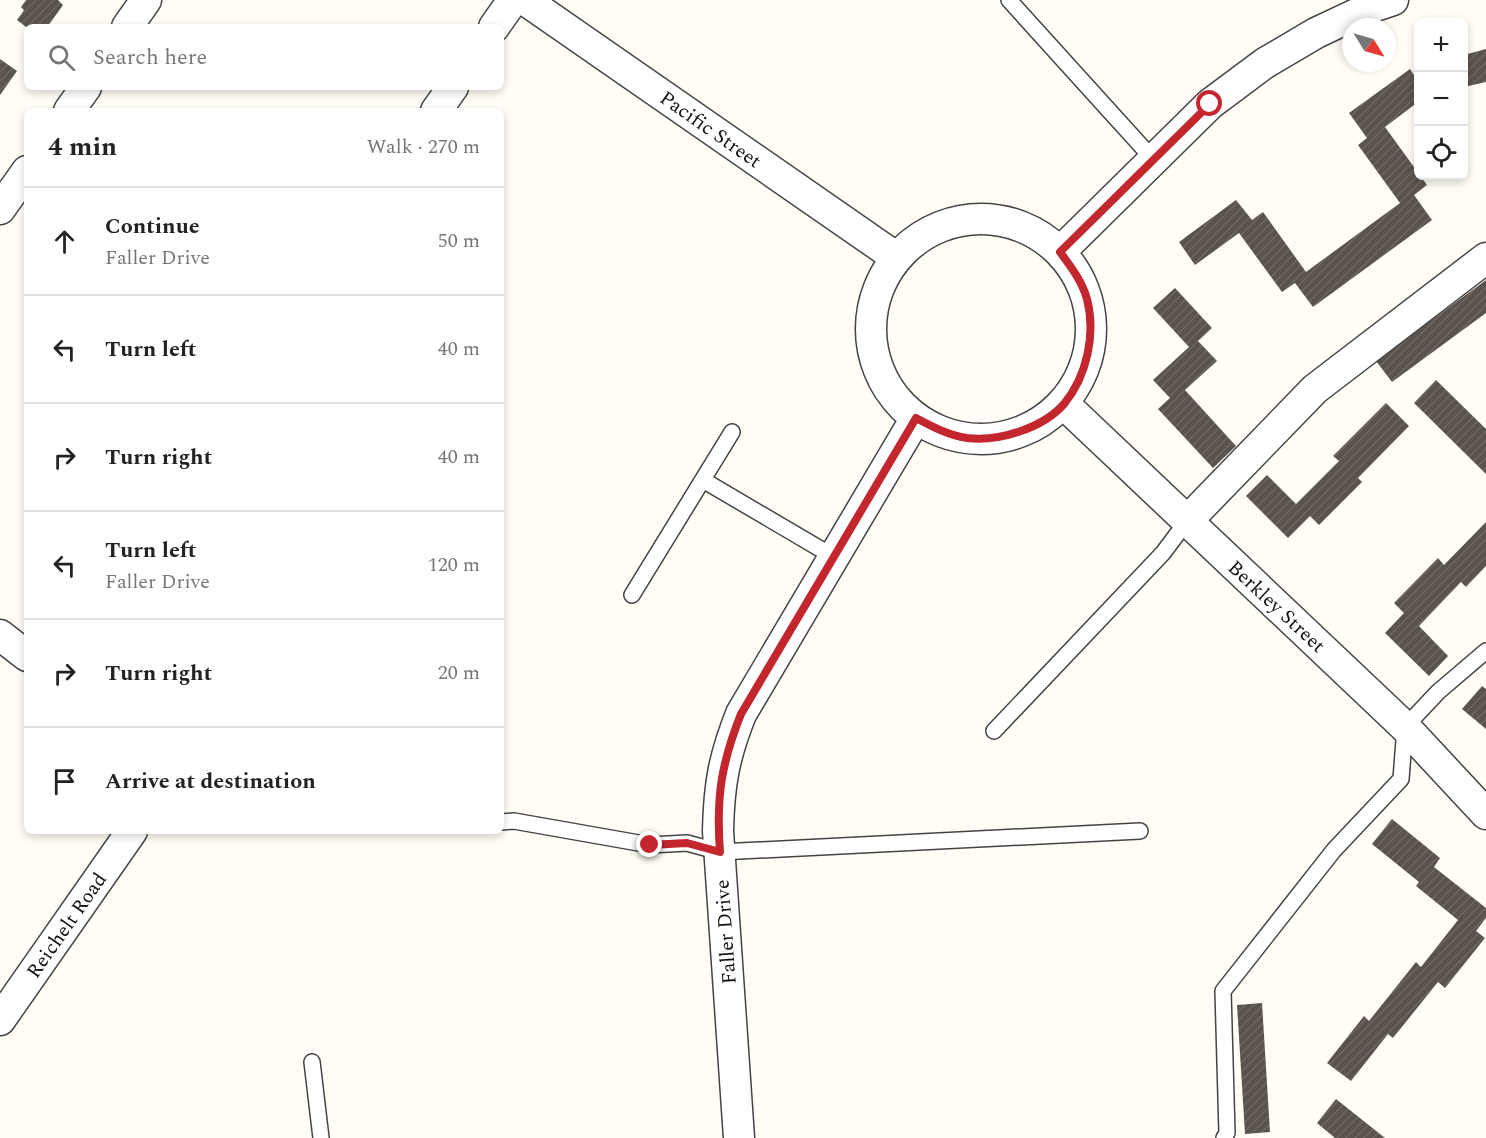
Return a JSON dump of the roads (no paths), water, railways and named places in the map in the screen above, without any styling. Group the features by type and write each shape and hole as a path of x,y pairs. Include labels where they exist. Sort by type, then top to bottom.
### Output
{"street":[{"path":"129,24 146,0"},
{"path":"496,24 513,0"},
{"name":"Pacific Street","path":"525,0 897,258"},
{"path":"1060,252 1210,104 1265,63 1316,33 1393,0"},
{"path":"71,108 84,90"},
{"path":"438,108 451,90"},
{"path":"987,219 1023,228 1040,236 1060,252 1078,276 1087,299 1091,324 1084,368 1064,404 1022,431 994,438 967,438 941,431 916,418 906,409 888,388 876,360 871,332 874,305 883,280 897,258 914,241 935,229 961,220 987,219"},
{"path":"1187,521 1316,389 1486,258"},
{"name":"Berkley Street","path":"1064,404 1406,727 1486,813"},
{"name":"Faller Drive","path":"739,1138 720,852 719,791 728,747 741,714 916,418"},
{"path":"0,635 24,654"},
{"name":"Reichelt Road","path":"0,1020 130,834"}],"lane":[{"path":"1009,0 1153,159"},
{"path":"632,595 732,432"},
{"path":"703,480 834,557"},
{"path":"993,731 1163,553 1187,521"},
{"path":"1224,1138 1227,1133 1223,991 1334,850 1401,779 1406,727 1438,692 1486,651"},
{"path":"504,822 514,821 650,845 687,843 720,852 1140,831"},
{"path":"312,1062 321,1138"}]}
